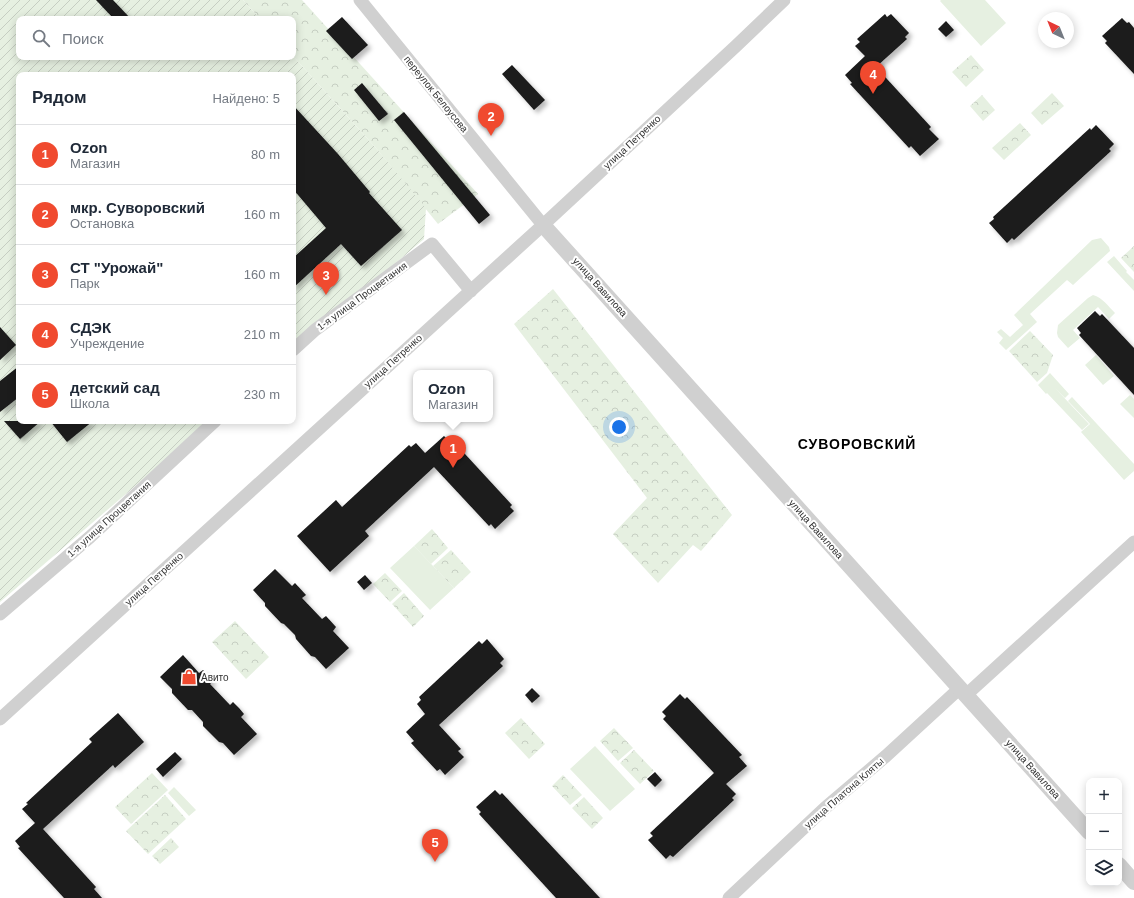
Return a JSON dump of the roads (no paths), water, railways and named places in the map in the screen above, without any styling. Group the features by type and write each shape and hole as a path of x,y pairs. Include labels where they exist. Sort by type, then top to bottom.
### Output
{"street":[{"name":"переулок Белоусова","path":"360,0 543,225"},
{"name":"улица Петренко","path":"0,720 543,225 784,0"},
{"name":"улица Вавилова","path":"543,225 1086,829"},
{"name":"1-я улица Процветания","path":"296,347 315,330 432,244 471,291"},
{"name":"1-я улица Процветания","path":"0,614 90,537 212,424"},
{"name":"улица Платона Кляты","path":"728,898 825,808 963,692 1134,542"},
{"path":"1122,868 1134,882"}],"place":[{"name":"СДЭК","path":"873,94"},
{"name":"мкр. Суворовский","path":"491,136"},
{"name":"СТ \"Урожай\"","path":"326,295"},
{"name":"Ozon","path":"453,468"},
{"name":"Авито","path":"189,677"},
{"name":"детский сад","path":"435,862"}],"district":[{"name":"СУВОРОВСКИЙ","path":"857,444"}]}
